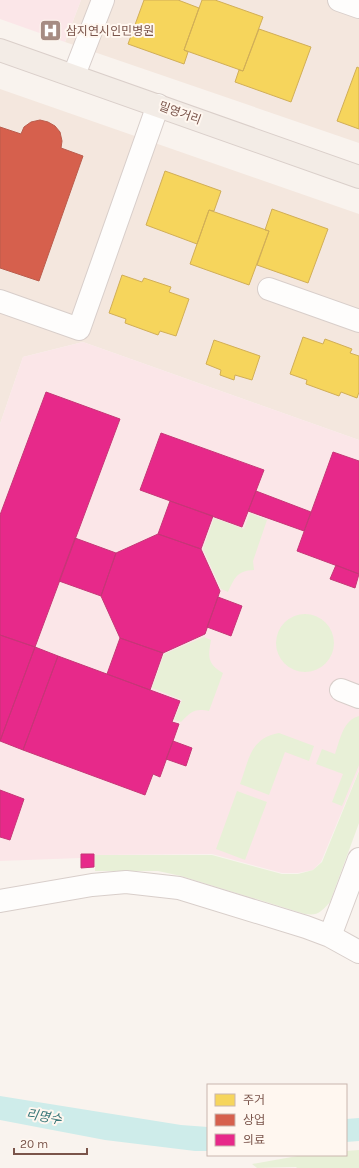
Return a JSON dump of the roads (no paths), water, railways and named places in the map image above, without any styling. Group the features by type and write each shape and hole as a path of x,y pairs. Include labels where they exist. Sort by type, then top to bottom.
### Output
{"main road":[{"name":"밀영거리","path":"0,50 359,177"}],"street":[{"path":"74,75 103,0"},
{"path":"339,0 359,7"},
{"path":"0,301 79,329 158,105"},
{"path":"269,289 359,321"},
{"path":"330,936 359,860"},
{"path":"0,901 92,885 126,882 179,888 306,927 330,936 359,952"}],"water":[{"name":"리명수","path":"0,1096 181,1125 207,1127 207,1151 195,1151 105,1140 0,1120"},
{"path":"359,1118 359,1141 347,1142 347,1119"}],"place":[{"name":"삼지연시인민병원","path":"51,31"}]}
